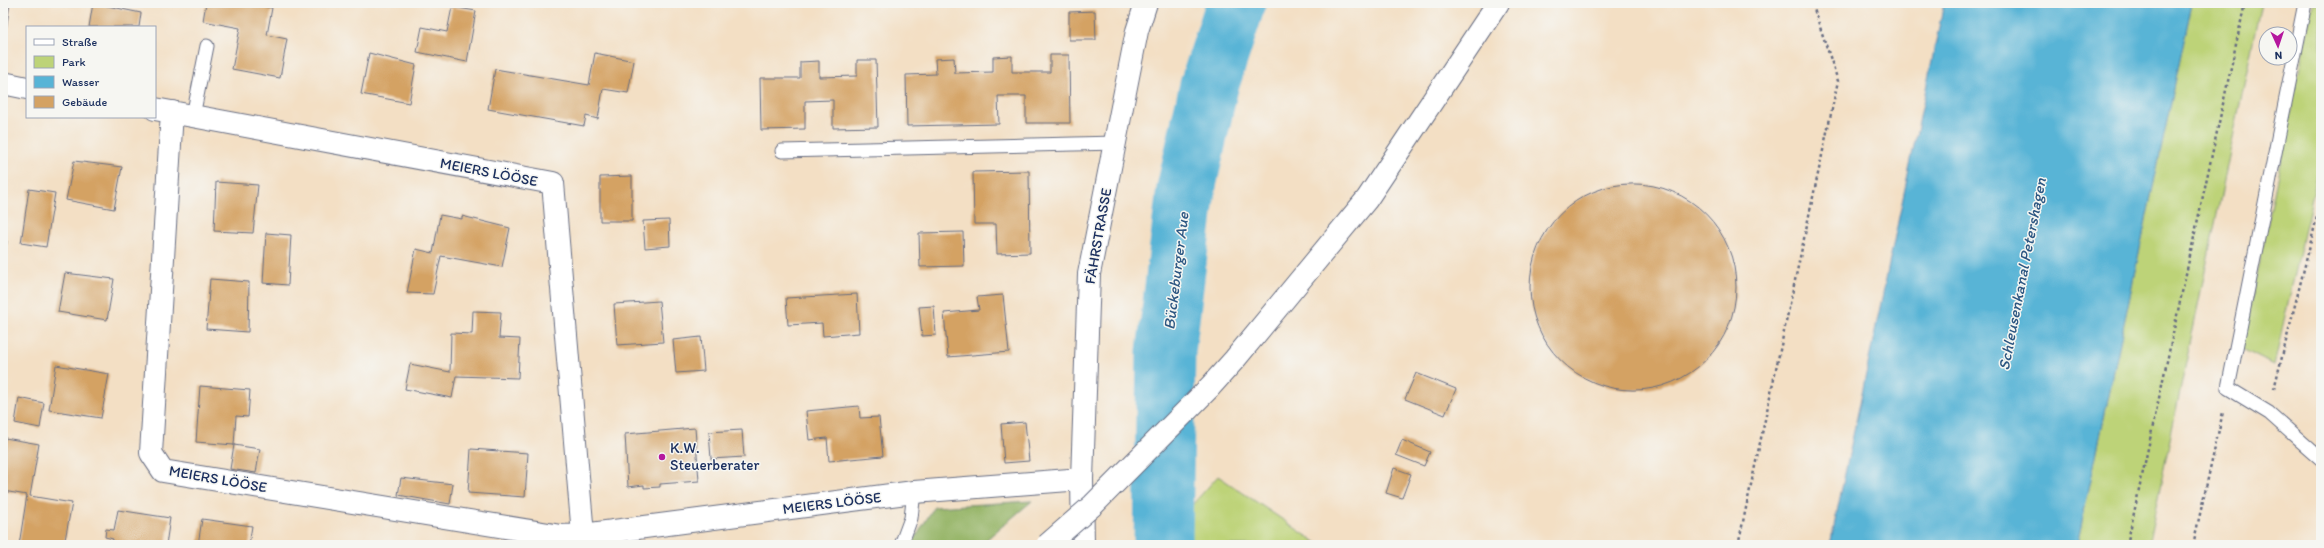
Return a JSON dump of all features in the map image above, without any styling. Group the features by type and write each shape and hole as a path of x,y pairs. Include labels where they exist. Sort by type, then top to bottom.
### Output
{"street":[{"name":"FÄHRSTRASSE","path":"1083,545 1082,479 1089,274 1137,31 1146,3"},
{"path":"1047,545 1093,505 1209,388 1235,359 1367,200 1498,3"},
{"path":"3,84 26,88"},
{"name":"MEIERS LÖÖSE","path":"583,535 552,184 174,112 152,454 163,471 561,536 583,535 914,492 1082,479"}],"lane":[{"path":"2305,3 2228,388 2269,413 2321,459"},
{"path":"174,112 207,46"},
{"path":"782,151 1116,143"},
{"path":"901,545 911,518 914,492"}],"path":[{"path":"1738,545 1838,81 1812,3"},
{"path":"2126,545 2246,3"},
{"path":"2269,413 2321,201"},
{"path":"2193,545 2228,388"}],"green space":[{"path":"2192,3 2261,3 2148,545 2077,545"},
{"path":"2313,3 2321,3 2321,159 2274,365 2242,349"},
{"path":"1218,476 1320,545 1176,545 1175,524"},
{"path":"1032,501 980,545 911,545 934,507"}],"water":[{"name":"Schleusenkanal Petershagen","path":"1944,3 2192,3 2077,545 1830,545"}],"building":[{"path":"3,3 10,3 6,31 3,30"},
{"path":"93,3 141,13 139,26 89,26"},
{"path":"206,3 245,3 272,8 267,35 287,39 280,78 232,69 240,28 203,21"},
{"path":"452,7 476,11 467,62 417,52 422,27 447,32"},
{"path":"1095,11 1096,40 1069,40 1069,12"},
{"path":"369,53 416,65 409,103 361,94"},
{"path":"595,53 634,61 628,93 603,89 598,119 586,116 584,126 488,109 495,69 589,85"},
{"path":"1050,55 1069,55 1070,123 1026,123 1026,96 998,96 999,124 907,126 906,75 936,74 935,59 954,58 955,73 993,72 993,57 1012,56 1012,72 1050,72"},
{"path":"857,60 876,60 878,127 833,128 833,100 805,101 805,129 761,130 760,78 800,78 800,62 819,61 819,77 857,76"},
{"path":"74,161 122,167 114,209 66,200"},
{"path":"1029,171 1030,253 997,254 996,224 974,224 973,172"},
{"path":"632,176 632,221 600,221 600,177"},
{"path":"216,182 258,185 253,233 214,231"},
{"path":"1633,184 1653,186 1682,196 1706,214 1724,238 1734,267 1736,287 1734,307 1724,336 1706,360 1682,378 1653,388 1633,390 1613,388 1584,378 1560,360 1542,336 1532,307 1530,287 1532,267 1542,238 1560,214 1584,196 1613,186"},
{"path":"29,189 55,193 46,247 21,243"},
{"path":"440,215 462,219 462,216 510,228 502,267 441,256 433,294 407,293 416,249 433,253"},
{"path":"669,220 670,246 645,248 643,221"},
{"path":"963,232 964,266 920,267 919,233"},
{"path":"266,233 291,235 288,285 263,283"},
{"path":"3,241 7,241 5,256 3,256"},
{"path":"65,273 114,279 107,320 58,312"},
{"path":"210,279 249,282 248,332 206,329"},
{"path":"857,294 859,333 823,336 822,323 788,325 786,298"},
{"path":"1003,295 1009,352 948,357 944,313 979,310 977,297"},
{"path":"659,301 663,342 617,345 614,304"},
{"path":"934,306 936,335 922,336 919,307"},
{"path":"473,311 501,312 499,338 520,339 518,378 456,376 452,398 405,389 410,364 450,372 451,333 472,334"},
{"path":"701,337 704,371 676,373 673,340"},
{"path":"56,365 109,374 101,418 49,410"},
{"path":"1416,373 1456,389 1445,415 1405,399"},
{"path":"200,386 250,390 248,417 236,416 234,445 196,442"},
{"path":"19,398 44,403 40,428 15,423"},
{"path":"859,406 860,418 879,417 883,456 829,461 827,438 809,440 806,411"},
{"path":"1025,422 1029,461 1004,463 1001,424"},
{"name":"K.W. Steuerberater","path":"695,428 699,481 660,484 660,487 644,488 644,485 628,487 625,434"},
{"path":"742,430 744,457 711,459 709,432"},
{"path":"5,438 39,444 30,496 72,503 64,545 19,545 27,495 3,491 3,452"},
{"path":"1402,440 1430,452 1424,466 1396,455"},
{"path":"234,445 260,449 256,473 230,469"},
{"path":"471,449 528,453 525,497 468,493"},
{"path":"1394,468 1411,474 1402,498 1386,493"},
{"path":"401,478 453,484 450,504 398,495"},
{"path":"118,510 170,518 166,545 112,545 113,539 105,537 106,529 114,530"},
{"path":"202,519 252,526 249,545 198,545"}],"waterway":[{"name":"Bückeburger Aue","path":"1163,545 1166,352 1186,189 1209,86 1236,3"}],"place":[{"name":"K.W. Steuerberater","path":"662,457"}]}
